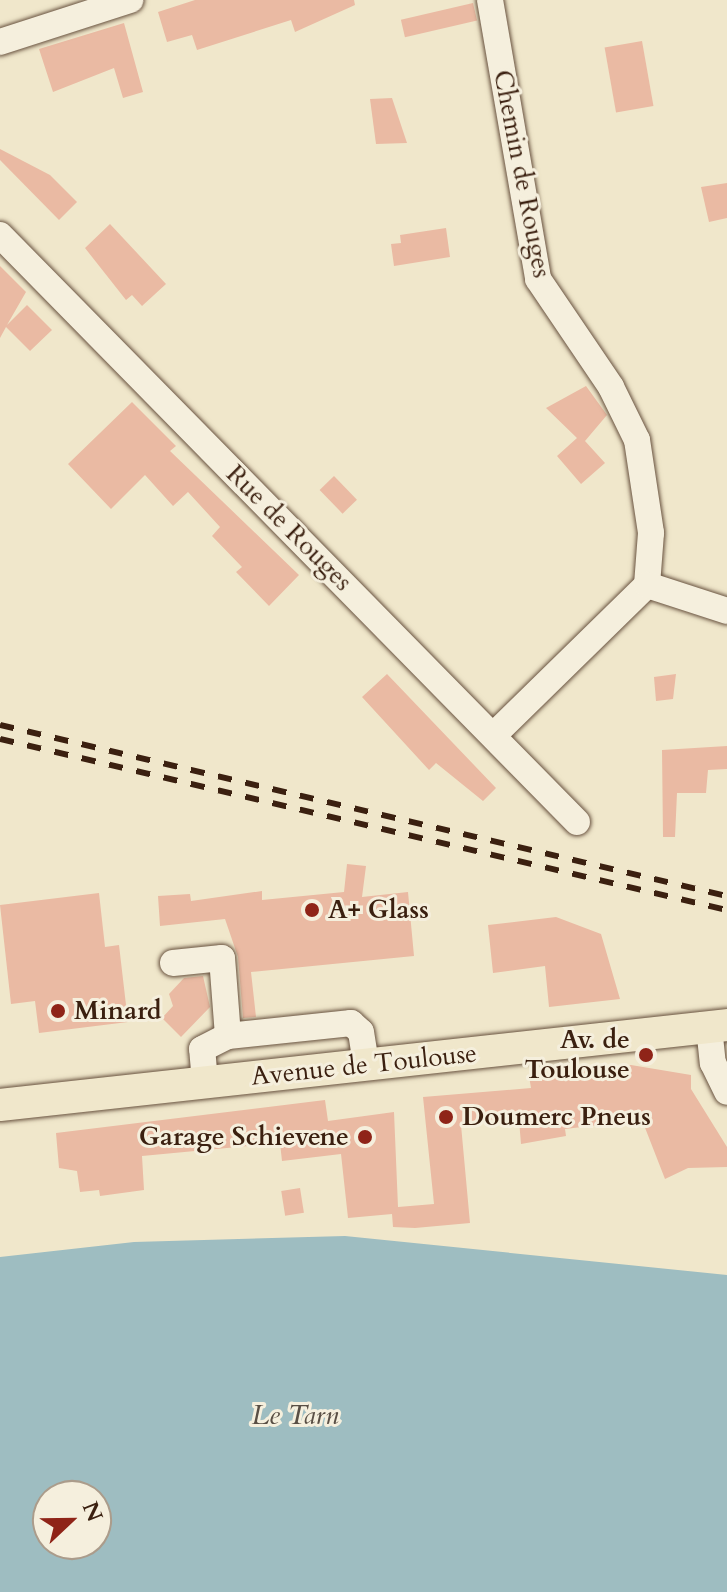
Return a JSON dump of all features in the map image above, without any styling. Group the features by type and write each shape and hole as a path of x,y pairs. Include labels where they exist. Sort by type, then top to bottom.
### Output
{"main road":[{"name":"Avenue de Toulouse","path":"0,1105 718,1026"}],"street":[{"path":"0,42 130,0"},
{"name":"Chemin de Rouges","path":"490,0 538,279 611,387 637,440 649,498 647,585"},
{"name":"Rue de Rouges","path":"0,235 577,822"},
{"path":"494,735 647,585 727,611"},
{"path":"173,963 222,958 228,1036"},
{"path":"205,1082 202,1049 228,1036 351,1023 361,1032 366,1065"},
{"path":"718,1026 713,1063 727,1092"}],"water":[{"name":"Le Tarn","path":"345,1236 727,1275 727,1592 0,1592 0,1257 134,1242"}],"building":[{"path":"195,0 354,0 355,5 295,32 291,20 197,50 192,35 167,42 158,12"},
{"path":"473,3 477,21 405,37 401,20"},
{"path":"124,23 143,92 123,98 114,68 53,92 39,49"},
{"path":"642,41 653,106 616,113 605,48"},
{"path":"392,98 407,143 376,144 370,99"},
{"path":"0,149 50,175 77,202 59,220 0,160"},
{"path":"727,183 727,218 709,222 701,187"},
{"path":"110,224 166,284 142,306 132,295 126,300 85,248"},
{"path":"446,228 450,257 394,266 391,244 401,243 400,235"},
{"path":"0,266 26,292 7,325 27,305 52,330 30,351 6,327 0,338"},
{"path":"586,386 607,415 585,441 605,463 581,484 557,456 577,438 546,408"},
{"path":"132,402 176,446 170,451 299,575 269,606 236,572 242,567 212,536 220,527 188,492 173,506 145,475 111,509 68,464"},
{"path":"334,476 357,500 343,514 320,490"},
{"path":"387,674 496,788 483,801 436,763 429,770 362,697"},
{"path":"676,674 673,699 656,701 654,677"},
{"path":"727,746 727,769 708,770 706,793 677,793 675,837 663,837 662,750"},
{"path":"347,864 366,866 362,897 408,892 414,956 251,972 256,1017 243,1018 238,957 225,919 160,926 158,896 190,894 191,901 262,891 262,900 344,892"},
{"path":"99,893 105,947 119,945 128,1022 39,1033 35,1001 11,1004 0,905"},
{"path":"556,917 601,934 620,999 549,1007 545,966 493,973 488,925"},
{"path":"203,976 210,1007 181,1037 162,1018 173,1006 169,994 184,978"},
{"path":"631,1065 691,1075 691,1089 727,1147 727,1167 688,1168 665,1179 642,1120 565,1129 566,1136 521,1144 519,1120 461,1125 470,1223 415,1228 393,1227 392,1214 348,1218 341,1154 282,1161 280,1143 142,1156 144,1190 100,1196 99,1190 80,1192 77,1171 59,1168 56,1133 325,1100 328,1121 394,1112 398,1207 434,1204 423,1097 531,1088 529,1076"},
{"path":"300,1188 304,1213 285,1216 281,1191"}],"railway":[{"path":"0,725 727,896"},
{"path":"0,739 727,910"}],"place":[{"name":"A+ Glass","path":"312,910"},
{"name":"Minard","path":"58,1011"},
{"name":"Av. de Toulouse","path":"646,1055"},
{"name":"Doumerc Pneus","path":"446,1117"},
{"name":"Garage Schievene","path":"365,1137"}]}
